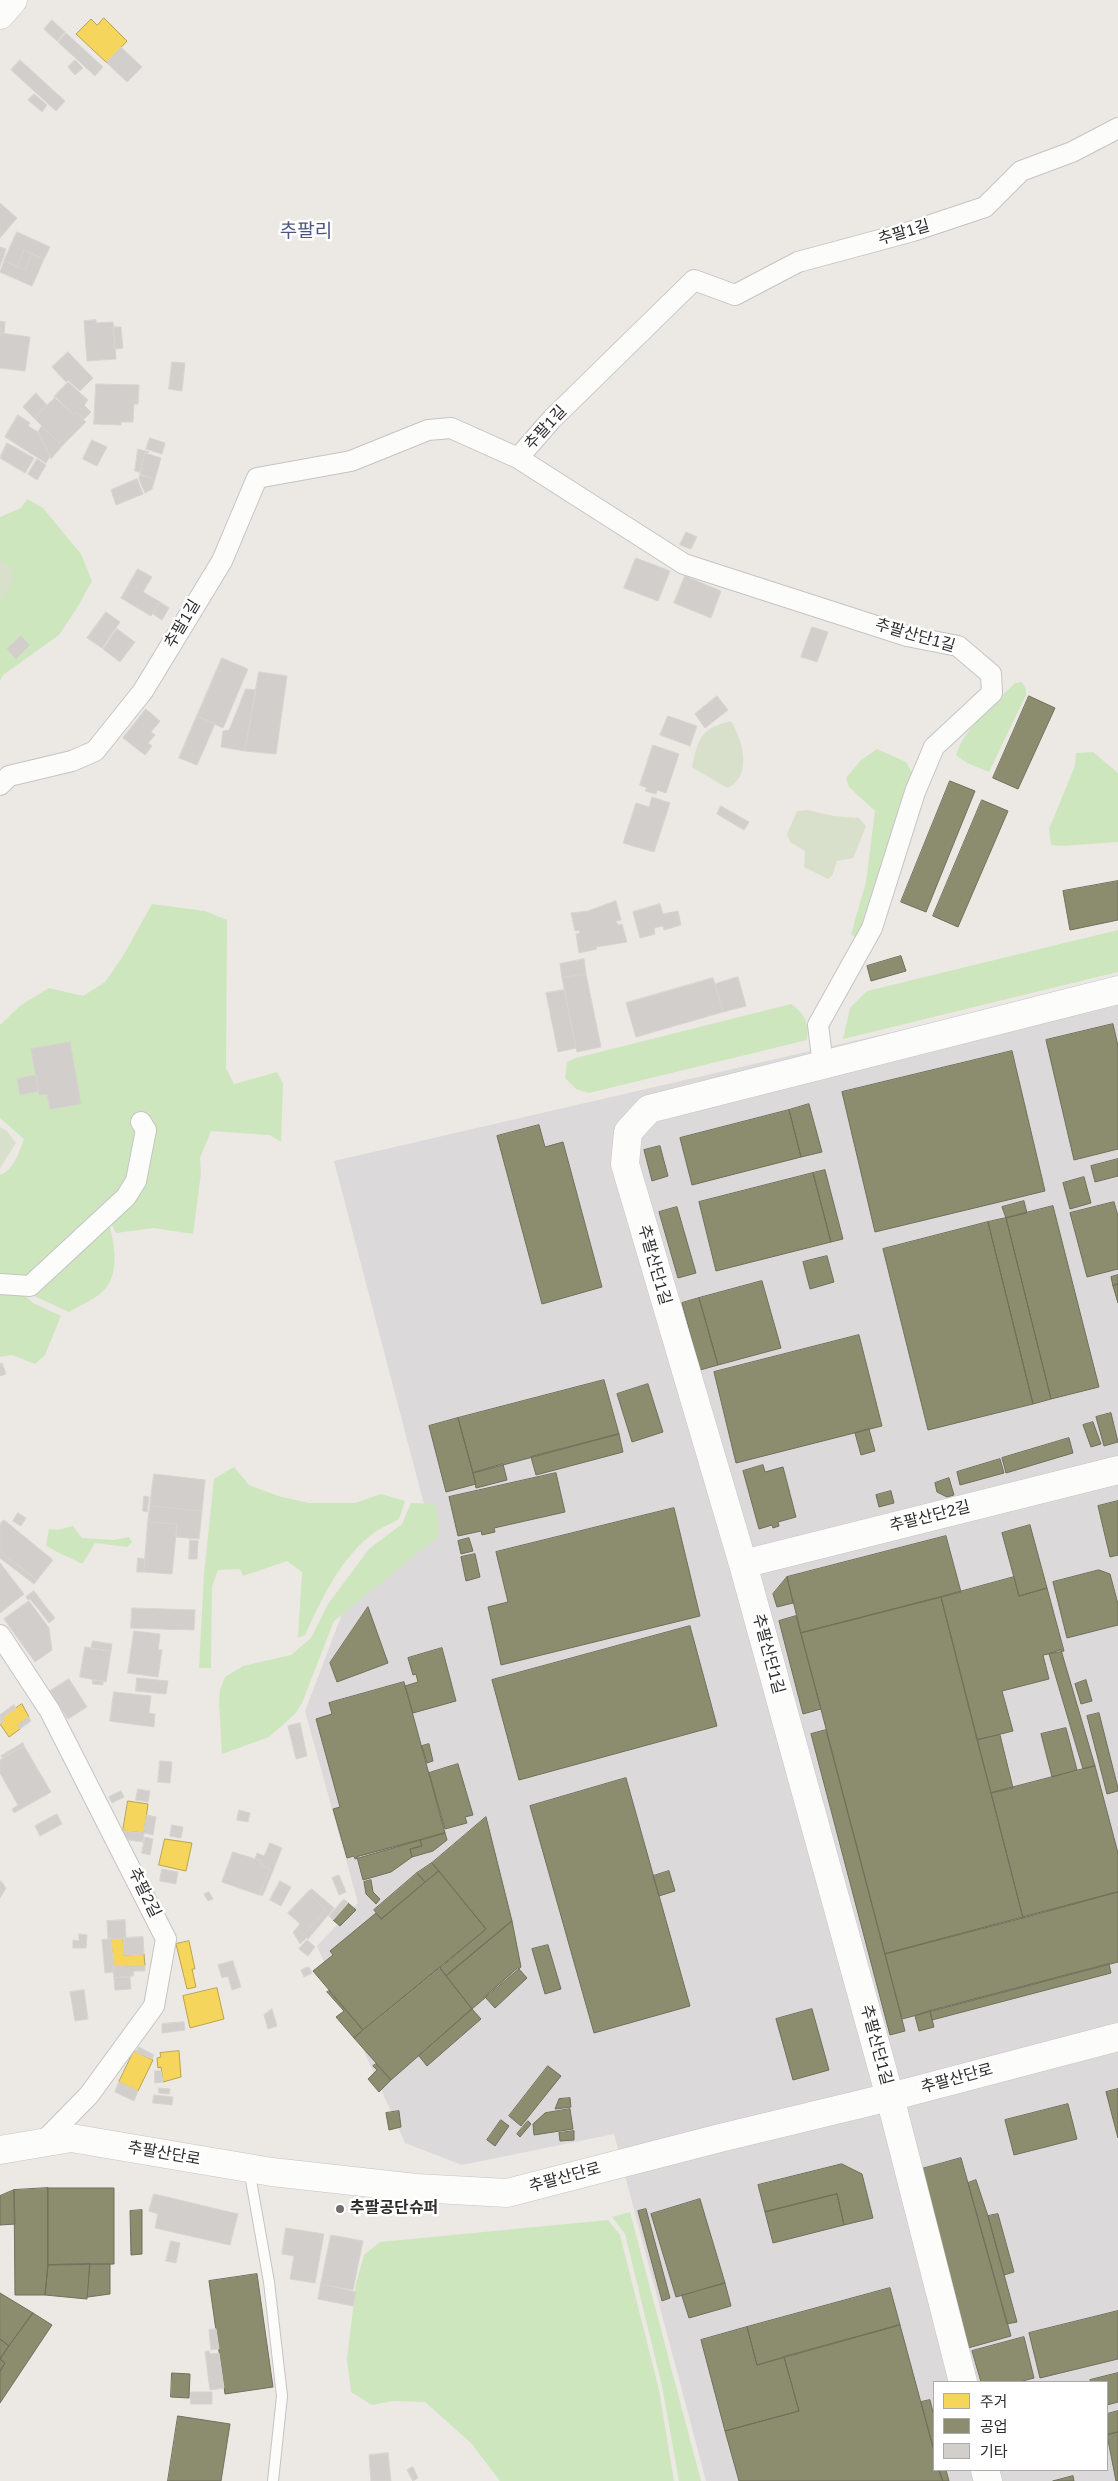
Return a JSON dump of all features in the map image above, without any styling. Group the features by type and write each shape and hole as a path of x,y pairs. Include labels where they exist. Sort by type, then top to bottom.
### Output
{"street":[{"path":"0,15 13,0"},
{"name":"추팔1길","path":"0,785 9,776 72,761 95,751 143,691 222,561 258,478 351,461 428,430 451,428 518,458 552,419 694,280 735,295 798,262 913,232 985,207 1021,171 1072,152 1118,128"},
{"name":"추팔산단1길","path":"518,458 684,564 907,636 958,646 991,674 992,693 934,747 915,792 872,928 818,1025 823,1065"},
{"name":"추팔산단1길","path":"963,2381 890,2097 743,1564 624,1164 628,1132 649,1109 1118,990"},
{"path":"0,1284 30,1286 126,1197 136,1181 146,1130 141,1122"},
{"name":"추팔산단2길","path":"743,1564 1118,1470"},
{"name":"추팔2길","path":"0,1635 50,1711 166,1939 154,2006 89,2095 42,2143"},
{"name":"추팔산단로","path":"0,2150 71,2138 249,2168 416,2188 507,2193 890,2097 1118,2037"}],"lane":[{"path":"249,2168 269,2282 282,2396 273,2481"}],"shaded area":[{"path":"1118,980 1118,2481 706,2481 614,2134 462,2165 405,2143 317,1946 358,1903 305,1711 344,1609 431,1531 334,1161"}],"green space":[{"path":"27,499 43,508 81,554 92,581 59,635 3,675 0,681 0,517 21,508"},
{"path":"0,560 12,568 13,583 0,599"},
{"path":"1022,682 1026,689 1026,695 989,772 967,763 956,755 966,735 981,716 1015,683"},
{"path":"731,721 742,748 743,767 735,783 727,788 692,767 702,736 713,727"},
{"path":"877,749 906,762 913,774 865,920 856,938 851,934 866,882 875,811 849,787 846,778 861,760"},
{"path":"1093,752 1118,773 1118,842 1051,845 1049,829 1075,766 1076,753"},
{"path":"807,810 834,816 859,818 866,826 853,858 837,861 832,876 828,879 804,867 805,851 790,842 787,834 797,811"},
{"path":"152,904 205,911 227,920 226,1068 234,1084 277,1072 283,1084 281,1142 270,1135 211,1131 200,1158 201,1173 193,1234 154,1228 116,1233 110,1221 28,1275 0,1274 0,1175 5,1173 12,1165 24,1139 0,1118 0,1025 21,1005 49,988 83,996 105,982 123,956"},
{"path":"1118,930 1118,972 843,1039 850,1008 867,991"},
{"path":"791,1004 800,1011 807,1023 807,1040 589,1093 576,1089 565,1078 567,1062 576,1058"},
{"path":"0,1127 7,1131 16,1143 0,1168"},
{"path":"109,1225 113,1240 114,1267 109,1283 102,1293 69,1312 32,1295"},
{"path":"0,1294 25,1296 33,1303 61,1316 45,1355 35,1364 12,1355 0,1357"},
{"path":"234,1467 249,1485 278,1496 309,1503 355,1503 381,1494 405,1501 399,1519 375,1532 352,1553 334,1579 305,1635 298,1638 302,1572 287,1561 243,1576 240,1569 218,1570 212,1587 211,1668 199,1668 204,1574 214,1479"},
{"path":"411,1503 435,1504 440,1535 334,1621 302,1703 295,1714 269,1737 222,1754 219,1702 220,1690 225,1677 243,1666 291,1655 311,1638 328,1604 369,1549 402,1524"},
{"path":"73,1526 82,1538 114,1540 129,1537 132,1542 127,1547 95,1543 83,1563 80,1563 46,1545 49,1529 57,1530"},
{"path":"630,2212 701,2481 679,2481 662,2386 625,2234 612,2217"},
{"path":"608,2220 620,2235 659,2390 674,2481 500,2481 471,2443 425,2402 393,2401 372,2405 351,2392 347,2359 356,2284 364,2255 380,2242"}],"building: 주거":[{"path":"104,18 127,41 107,63 76,34 91,19 97,25"},
{"path":"22,1704 29,1717 18,1725 20,1729 9,1737 0,1724 4,1721 2,1718"},
{"path":"128,1801 148,1804 144,1833 123,1831"},
{"path":"165,1839 192,1843 186,1871 159,1865"},
{"path":"123,1938 124,1955 144,1954 145,1966 113,1967 111,1939"},
{"path":"189,1941 195,1969 192,1969 196,1987 187,1989 176,1944"},
{"path":"217,1988 224,2019 190,2028 183,1996"},
{"path":"134,2051 153,2060 138,2091 119,2082"},
{"path":"179,2051 181,2077 163,2082 161,2067 158,2068 157,2058 161,2057 160,2053"}],"building: 공업":[{"path":"1029,696 1055,708 1018,789 993,778"},
{"path":"950,781 975,791 926,912 901,902"},
{"path":"982,800 1008,811 958,927 933,916"},
{"path":"1118,881 1118,920 1070,930 1063,891"},
{"path":"901,956 906,971 871,981 867,966"},
{"path":"1113,1024 1118,1046 1118,1149 1074,1160 1046,1040"},
{"path":"1012,1051 1045,1191 875,1232 842,1092"},
{"path":"809,1104 822,1152 801,1157 789,1110"},
{"path":"789,1110 801,1157 692,1185 680,1138"},
{"path":"539,1125 545,1147 563,1142 602,1287 542,1304 497,1136"},
{"path":"660,1146 668,1176 652,1181 644,1150"},
{"path":"1118,1159 1118,1176 1095,1182 1091,1166"},
{"path":"825,1170 843,1239 831,1242 813,1173"},
{"path":"813,1173 831,1242 716,1271 699,1202"},
{"path":"1084,1177 1091,1203 1070,1209 1063,1183"},
{"path":"1024,1201 1027,1213 1006,1218 1002,1207"},
{"path":"1114,1202 1118,1216 1118,1269 1087,1277 1070,1213"},
{"path":"1053,1206 1099,1387 1051,1399 1006,1218"},
{"path":"677,1207 696,1273 678,1278 659,1212"},
{"path":"1006,1218 1051,1399 1033,1404 988,1222"},
{"path":"988,1222 1033,1404 928,1430 883,1249"},
{"path":"827,1256 834,1282 810,1289 803,1262"},
{"path":"1118,1275 1118,1284 1113,1286 1111,1277"},
{"path":"762,1281 781,1348 718,1365 699,1298"},
{"path":"1118,1284 1118,1303 1113,1286"},
{"path":"699,1298 718,1365 700,1370 682,1303"},
{"path":"859,1335 882,1426 736,1463 714,1372"},
{"path":"604,1380 619,1434 473,1473 458,1418"},
{"path":"648,1384 663,1432 632,1442 617,1394"},
{"path":"1111,1413 1118,1442 1104,1446 1096,1417"},
{"path":"458,1418 476,1484 446,1492 429,1426"},
{"path":"1093,1422 1101,1444 1091,1447 1083,1425"},
{"path":"869,1429 875,1451 861,1455 855,1433"},
{"path":"619,1434 623,1452 536,1475 531,1457"},
{"path":"1069,1438 1073,1453 1006,1473 1002,1458"},
{"path":"1000,1459 1004,1473 960,1485 957,1472"},
{"path":"503,1464 507,1480 476,1488 473,1473"},
{"path":"763,1465 765,1472 783,1467 796,1517 778,1522 779,1526 773,1528 772,1525 759,1529 743,1471"},
{"path":"556,1473 565,1512 494,1528 495,1532 482,1535 481,1531 458,1536 449,1497"},
{"path":"949,1478 954,1495 947,1497 937,1492 935,1483"},
{"path":"891,1491 894,1503 879,1507 876,1495"},
{"path":"1118,1501 1118,1555 1110,1557 1098,1506"},
{"path":"674,1508 700,1616 501,1665 488,1607 508,1602 496,1552"},
{"path":"1030,1525 1047,1588 1019,1596 1002,1533"},
{"path":"946,1536 961,1592 801,1633 787,1577"},
{"path":"469,1538 473,1551 461,1554 458,1541"},
{"path":"475,1554 480,1577 466,1581 461,1557"},
{"path":"1099,1570 1110,1574 1118,1604 1118,1625 1067,1638 1053,1582"},
{"path":"787,1577 793,1603 777,1607 773,1594"},
{"path":"1014,1577 1019,1596 1047,1588 1064,1651 1043,1655 1049,1679 1002,1691 1013,1731 977,1740 941,1597"},
{"path":"941,1597 1023,1918 885,1954 801,1633"},
{"path":"368,1607 388,1663 337,1682 330,1663"},
{"path":"796,1616 821,1709 803,1714 779,1621"},
{"path":"690,1626 717,1726 519,1780 492,1680"},
{"path":"442,1648 456,1701 413,1713 405,1686 418,1682 416,1674 413,1675 408,1658"},
{"path":"1061,1650 1095,1766 1083,1769 1049,1654"},
{"path":"1086,1680 1092,1701 1081,1704 1075,1684"},
{"path":"404,1682 445,1833 355,1859 354,1856 347,1858 333,1809 340,1807 316,1719 332,1714 329,1703"},
{"path":"1099,1713 1118,1788 1118,1791 1107,1794 1087,1716"},
{"path":"1066,1728 1077,1770 1052,1777 1041,1734"},
{"path":"826,1730 905,2031 890,2035 811,1734"},
{"path":"1000,1735 1013,1788 991,1793 977,1740"},
{"path":"429,1744 433,1761 427,1763 422,1746"},
{"path":"458,1764 473,1815 465,1817 467,1823 445,1829 429,1773"},
{"path":"1095,1766 1118,1853 1118,1892 1023,1918 991,1793"},
{"path":"626,1778 690,2006 594,2033 530,1806"},
{"path":"486,1817 512,1921 446,1976 440,1968 486,1929 432,1863"},
{"path":"445,1833 447,1840 433,1851 412,1857 410,1849 422,1846 420,1840"},
{"path":"420,1840 422,1846 410,1849 412,1857 391,1872 363,1880 357,1857"},
{"path":"432,1863 439,1871 425,1882 417,1873"},
{"path":"439,1871 486,1929 363,2030 313,1971 333,1955 330,1951 376,1913 381,1919"},
{"path":"669,1871 675,1891 659,1896 653,1876"},
{"path":"417,1873 425,1882 381,1919 374,1910"},
{"path":"371,1880 373,1892 380,1899 376,1904 366,1894 364,1882"},
{"path":"1118,1892 1118,1962 902,2019 885,1954"},
{"path":"348,1903 356,1910 340,1926 333,1920"},
{"path":"512,1921 521,1967 472,2009 446,1976"},
{"path":"548,1945 561,1989 545,1994 532,1949"},
{"path":"1109,1964 1111,1973 932,2020 930,2011"},
{"path":"440,1968 472,2009 391,2080 354,2038"},
{"path":"518,1968 527,1978 495,2008 485,1997"},
{"path":"329,1991 363,2030 354,2038 336,2017 344,2011 327,1992"},
{"path":"472,2009 481,2019 427,2066 419,2056"},
{"path":"812,2009 829,2070 793,2080 776,2019"},
{"path":"930,2011 934,2027 919,2031 915,2016"},
{"path":"376,2064 391,2080 379,2092 368,2079 377,2070 373,2066"},
{"path":"548,2066 561,2076 521,2126 509,2116"},
{"path":"1118,2089 1118,2138 1106,2092"},
{"path":"570,2098 571,2107 555,2109 559,2099"},
{"path":"1068,2104 1077,2139 1014,2155 1005,2120"},
{"path":"570,2109 573,2129 534,2135 533,2124 545,2113"},
{"path":"399,2111 401,2127 389,2130 386,2113"},
{"path":"501,2120 509,2126 495,2146 487,2140"},
{"path":"528,2121 531,2124 520,2137 517,2134"},
{"path":"574,2131 574,2140 560,2141 559,2133"},
{"path":"961,2158 1011,2336 968,2348 918,2170"},
{"path":"842,2164 862,2174 873,2218 844,2225 837,2194 765,2212 758,2185"},
{"path":"976,2180 988,2216 1017,2322 1007,2324 968,2183"},
{"path":"48,2188 114,2188 114,2264 48,2265"},
{"path":"48,2188 48,2265 45,2295 15,2295 14,2190"},
{"path":"14,2190 15,2224 0,2225 0,2196"},
{"path":"837,2194 844,2225 773,2243 765,2212"},
{"path":"700,2199 725,2283 676,2297 651,2214"},
{"path":"646,2209 670,2298 662,2301 638,2211"},
{"path":"142,2210 142,2254 131,2255 130,2211"},
{"path":"998,2214 1014,2272 1004,2275 988,2216"},
{"path":"90,2264 110,2264 110,2294 88,2297"},
{"path":"90,2264 87,2299 45,2295 48,2265"},
{"path":"257,2274 273,2387 225,2394 209,2281"},
{"path":"725,2283 731,2306 689,2318 682,2296"},
{"path":"890,2288 900,2325 757,2365 747,2327"},
{"path":"0,2293 33,2313 9,2346 0,2339"},
{"path":"1118,2311 1118,2359 1040,2378 1029,2333"},
{"path":"33,2313 52,2325 0,2403 0,2371 5,2363 0,2359"},
{"path":"900,2325 933,2447 933,2471 939,2471 943,2481 739,2481 725,2431 799,2411 784,2357"},
{"path":"747,2327 757,2365 784,2357 799,2411 725,2431 701,2340"},
{"path":"1024,2337 1034,2378 1023,2381 981,2381 972,2351"},
{"path":"0,2339 9,2346 0,2359"},
{"path":"0,2359 5,2363 0,2371"},
{"path":"172,2373 190,2374 189,2398 171,2397"},
{"path":"1118,2373 1118,2402 1108,2405 1108,2381 1090,2380"},
{"path":"930,2400 933,2412 933,2447 921,2402"},
{"path":"1118,2411 1118,2432 1108,2435 1108,2414"},
{"path":"178,2416 230,2424 221,2481 168,2481"},
{"path":"1118,2432 1118,2481 1116,2481 1108,2435"},
{"path":"939,2471 946,2471 949,2481 943,2481"},
{"path":"1073,2476 1074,2481 1053,2481"}],"building: 기타":[{"path":"52,20 65,32 57,41 44,29"},
{"path":"66,33 103,67 95,76 58,42"},
{"path":"121,47 142,67 127,82 107,63"},
{"path":"20,60 65,101 56,111 11,70"},
{"path":"75,60 83,68 75,75 68,67"},
{"path":"34,94 47,105 42,112 28,100"},
{"path":"0,203 17,218 0,238"},
{"path":"17,232 50,247 44,259 24,250 17,267 4,261"},
{"path":"0,247 6,249 0,266"},
{"path":"24,250 32,254 25,270 17,267"},
{"path":"32,254 44,259 32,286 0,272 4,261 25,270"},
{"path":"96,320 96,323 113,322 116,359 87,361 84,321"},
{"path":"0,321 5,322 4,333 0,333"},
{"path":"113,327 121,327 123,348 115,349"},
{"path":"0,333 30,337 25,371 0,368"},
{"path":"68,352 93,378 80,391 68,380 66,382 52,367"},
{"path":"172,362 185,363 182,391 169,389"},
{"path":"68,382 88,400 84,405 91,412 84,419 76,412 74,415 54,397"},
{"path":"96,384 139,385 138,404 134,404 133,422 121,422 121,425 94,424"},
{"path":"36,393 47,405 34,418 23,407"},
{"path":"56,397 74,415 76,412 86,422 62,446 34,418"},
{"path":"18,415 30,423 28,426 38,432 50,456 46,463 5,437"},
{"path":"42,426 62,446 51,459 38,432"},
{"path":"150,438 165,443 162,454 146,449"},
{"path":"92,440 107,447 97,466 83,459"},
{"path":"7,443 34,458 25,473 0,458"},
{"path":"138,449 149,452 145,453 140,472 135,471"},
{"path":"145,453 161,458 155,479 140,474"},
{"path":"37,459 46,465 37,480 28,474"},
{"path":"140,475 155,479 152,489 145,493 139,479"},
{"path":"137,479 143,494 116,505 111,490"},
{"path":"686,532 697,537 691,549 680,545"},
{"path":"636,558 670,571 658,601 624,588"},
{"path":"138,569 152,577 143,592 160,602 151,616 121,598"},
{"path":"685,576 721,591 711,618 674,603"},
{"path":"160,602 169,608 162,620 153,614"},
{"path":"106,612 120,622 102,648 87,638"},
{"path":"812,627 828,632 817,662 801,657"},
{"path":"117,629 135,642 120,662 103,649"},
{"path":"21,636 30,645 16,659 7,649"},
{"path":"222,658 248,669 223,728 197,716"},
{"path":"259,672 287,676 276,754 245,751"},
{"path":"246,689 256,690 245,751 221,747 223,731 229,730"},
{"path":"717,696 728,710 705,728 695,714"},
{"path":"146,709 160,721 151,732 155,735 148,743 152,746 145,755 123,738"},
{"path":"197,716 215,724 197,765 179,758"},
{"path":"668,716 697,726 690,746 660,735"},
{"path":"653,745 679,754 666,793 657,790 656,794 645,791 647,788 640,785"},
{"path":"652,797 670,803 654,852 623,843 636,803 649,807"},
{"path":"721,806 749,822 744,830 717,814"},
{"path":"616,901 621,920 616,921 618,925 622,924 627,942 596,947 597,949 579,953 576,934 580,933 579,930 575,931 571,913 588,911"},
{"path":"660,904 663,914 678,911 681,925 664,930 663,926 654,928 655,934 640,938 633,912"},
{"path":"584,959 586,974 562,978 560,964"},
{"path":"586,974 601,1047 577,1052 562,978"},
{"path":"738,977 746,1006 723,1012 715,984"},
{"path":"713,978 723,1012 636,1037 626,1003"},
{"path":"564,990 576,1048 558,1052 546,993"},
{"path":"70,1042 81,1104 50,1109 47,1094 39,1095 31,1049"},
{"path":"36,1075 39,1091 20,1095 17,1079"},
{"path":"2,1363 6,1374 0,1376 0,1364"},
{"path":"154,1474 205,1480 202,1511 150,1506"},
{"path":"144,1496 149,1497 147,1512 143,1511"},
{"path":"150,1506 202,1511 199,1539 176,1537 177,1524 148,1522"},
{"path":"18,1513 26,1518 21,1526 13,1521"},
{"path":"4,1520 53,1560 37,1580 0,1552 0,1524"},
{"path":"148,1522 177,1524 172,1574 144,1572"},
{"path":"190,1540 198,1541 197,1559 189,1559"},
{"path":"0,1552 37,1580 34,1584 0,1558"},
{"path":"138,1558 145,1559 144,1572 137,1572"},
{"path":"0,1563 24,1594 0,1613"},
{"path":"34,1591 46,1607 40,1611 26,1597"},
{"path":"29,1601 49,1628 52,1650 35,1662 4,1619"},
{"path":"46,1607 55,1618 49,1623 40,1611"},
{"path":"132,1608 195,1610 194,1630 131,1628"},
{"path":"134,1631 160,1634 158,1650 162,1650 158,1677 128,1673"},
{"path":"93,1641 112,1644 111,1651 91,1649"},
{"path":"85,1647 111,1651 106,1682 80,1677"},
{"path":"137,1678 168,1681 166,1694 136,1691"},
{"path":"69,1679 87,1707 68,1719 50,1691"},
{"path":"93,1680 103,1681 103,1685 93,1684"},
{"path":"114,1692 151,1696 149,1713 155,1714 154,1727 110,1721"},
{"path":"14,1705 16,1708 2,1718 4,1721 0,1724 0,1715"},
{"path":"29,1717 31,1721 20,1729 18,1725"},
{"path":"300,1723 307,1756 296,1759 288,1726"},
{"path":"23,1743 24,1746 3,1758 1,1756"},
{"path":"24,1746 51,1792 14,1813 12,1809 18,1805 0,1773 0,1760"},
{"path":"160,1761 172,1762 170,1783 158,1782"},
{"path":"138,1789 150,1791 148,1802 136,1800"},
{"path":"121,1791 124,1797 112,1803 109,1797"},
{"path":"239,1810 250,1813 248,1822 237,1820"},
{"path":"57,1814 62,1824 40,1836 35,1826"},
{"path":"147,1815 156,1817 153,1835 144,1833"},
{"path":"172,1825 183,1827 181,1838 170,1836"},
{"path":"123,1831 144,1833 143,1842 122,1839"},
{"path":"145,1837 153,1839 150,1855 142,1853"},
{"path":"270,1843 282,1848 263,1895 259,1895 270,1869 260,1865 262,1861 255,1859 257,1853 264,1856"},
{"path":"233,1852 262,1861 260,1865 270,1869 259,1895 222,1882"},
{"path":"162,1869 178,1872 176,1884 160,1881"},
{"path":"339,1875 346,1892 339,1895 332,1878"},
{"path":"280,1881 291,1887 281,1906 270,1900"},
{"path":"0,1882 6,1888 0,1898"},
{"path":"312,1889 334,1908 308,1939 307,1937 300,1944 293,1932 296,1929 303,1935 326,1910 308,1892"},
{"path":"209,1892 213,1899 208,1901 204,1894"},
{"path":"308,1892 326,1910 303,1935 296,1929 300,1924 288,1913"},
{"path":"344,1899 348,1903 333,1920 329,1916"},
{"path":"125,1920 126,1938 108,1939 107,1921"},
{"path":"79,1934 87,1935 86,1948 73,1948 73,1940 79,1941"},
{"path":"143,1937 144,1954 124,1955 123,1938"},
{"path":"111,1939 114,1972 105,1973 102,1940"},
{"path":"307,1940 315,1947 308,1956 299,1949"},
{"path":"233,1961 241,1987 232,1990 228,1976 222,1978 218,1965"},
{"path":"145,1966 145,1971 134,1971 133,1976 114,1978 113,1967"},
{"path":"309,1967 312,1973 304,1977 301,1970"},
{"path":"130,1977 131,1989 115,1990 114,1978"},
{"path":"84,1990 88,2019 75,2021 70,1992"},
{"path":"272,2009 277,2026 268,2029 264,2015"},
{"path":"184,2022 185,2030 162,2033 162,2024"},
{"path":"139,2047 154,2055 152,2059 136,2052"},
{"path":"155,2071 161,2071 163,2082 155,2083"},
{"path":"119,2082 138,2091 134,2101 115,2092"},
{"path":"159,2088 170,2089 169,2094 159,2093"},
{"path":"154,2095 173,2097 172,2105 153,2103"},
{"path":"154,2194 238,2214 230,2245 155,2228 158,2214 149,2211"},
{"path":"286,2228 324,2234 315,2283 290,2279 294,2256 282,2254"},
{"path":"331,2235 363,2241 353,2290 321,2284"},
{"path":"171,2241 180,2243 176,2263 166,2261"},
{"path":"321,2284 356,2292 353,2306 318,2299"},
{"path":"216,2329 219,2349 211,2350 209,2330"},
{"path":"209,2351 210,2354 219,2353 224,2388 210,2390 205,2352"},
{"path":"191,2392 212,2392 212,2404 191,2404"},
{"path":"388,2453 391,2481 371,2481 369,2455"},
{"path":"413,2467 418,2478 413,2481 407,2470"}],"place":[{"name":"추팔공단슈퍼","path":"340,2209"}],"district":[{"name":"추팔리","path":"306,232"}]}
